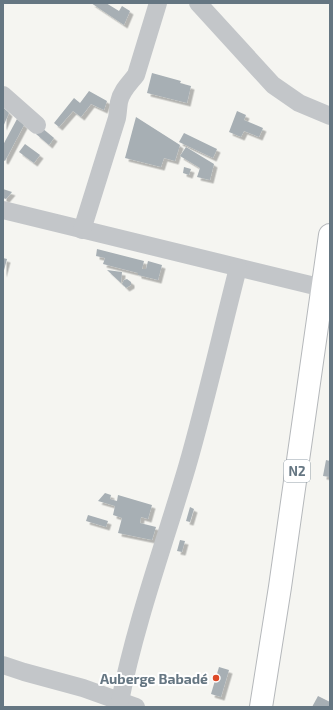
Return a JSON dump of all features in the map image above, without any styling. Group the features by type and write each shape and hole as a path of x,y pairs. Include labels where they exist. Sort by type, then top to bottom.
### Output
{"highway":[{"name":"N2","path":"261,707 280,588 330,235"}],"street":[{"path":"82,230 118,114 119,102 126,88 136,75 158,3"},
{"path":"198,3 273,85 299,103 330,116"},
{"path":"3,95 37,125"},
{"path":"3,210 323,288"},
{"path":"3,664 24,672 83,688 128,704 129,658 187,466 238,268"}],"building":[{"path":"91,3 106,3 119,11 122,6 130,11 124,25"},
{"path":"152,73 181,81 180,83 191,86 187,103 147,93"},
{"path":"89,91 107,101 104,110 91,104 81,117 73,111 59,127 54,123 74,98 80,103"},
{"path":"3,107 9,113 3,127"},
{"path":"237,111 246,115 244,120 263,128 259,137 244,131 241,137 229,132"},
{"path":"136,117 180,145 175,161 164,158 161,167 125,158"},
{"path":"17,119 24,125 5,161 3,160 3,145"},
{"path":"42,128 54,138 49,145 36,134"},
{"path":"184,133 217,149 213,158 179,142"},
{"path":"25,144 40,155 34,163 19,152"},
{"path":"186,147 214,164 210,180 197,177 200,168 180,156"},
{"path":"184,167 191,169 189,175 183,173"},
{"path":"3,189 12,192 6,199 3,198"},
{"path":"97,249 144,261 142,269 146,269 148,261 162,265 158,280 103,264 105,258 96,256"},
{"path":"3,258 7,259 3,274"},
{"path":"107,270 122,272 121,283"},
{"path":"127,279 131,282 131,285 126,288 122,284 124,280"},
{"path":"326,460 330,461 330,477 323,476"},
{"path":"105,493 111,495 110,499 117,501 118,495 152,505 148,519 141,517 140,523 156,527 152,540 118,533 122,518 113,515 115,506 98,501"},
{"path":"190,507 194,509 190,522 186,521"},
{"path":"88,515 108,521 106,527 86,521"},
{"path":"180,540 185,541 182,552 177,551"},
{"path":"219,667 229,670 221,697 211,694"},
{"path":"318,696 330,702 330,707 312,707"}],"place":[{"name":"Auberge Babadé","path":"216,678"}]}
